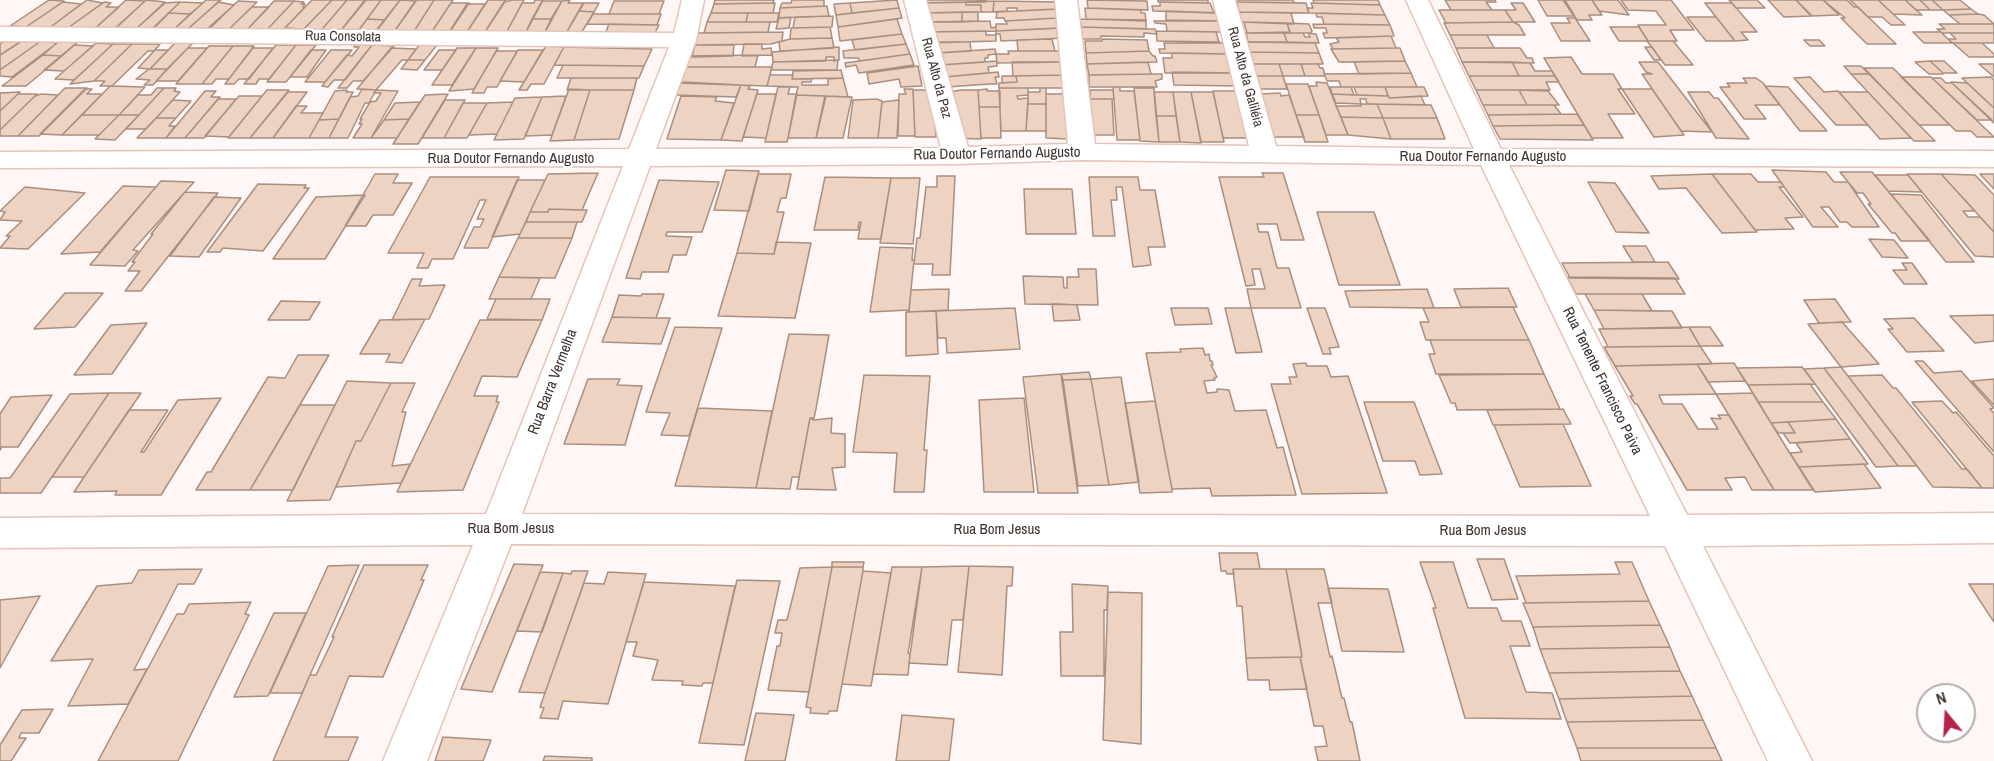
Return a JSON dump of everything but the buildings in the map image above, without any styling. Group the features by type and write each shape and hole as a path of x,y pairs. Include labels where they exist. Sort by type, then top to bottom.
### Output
{"street":[{"name":"Rua Barra Vermelha","path":"405,761 498,529 684,40 693,0"},
{"name":"Rua Alto da Paz","path":"915,0 957,156"},
{"path":"1066,0 1082,152"},
{"name":"Rua Alto da Galiléia","path":"1224,0 1265,155"},
{"name":"Rua Tenente Francisco Paiva","path":"1417,0 1491,157 1790,761"},
{"name":"Rua Consolata","path":"2,34 684,40"},
{"name":"Rua Doutor Fernando Augusto","path":"0,160 637,159 957,156 1082,152 1491,157 1994,159"},
{"name":"Rua Bom Jesus","path":"0,533 498,529 1676,531 1994,528"}]}
